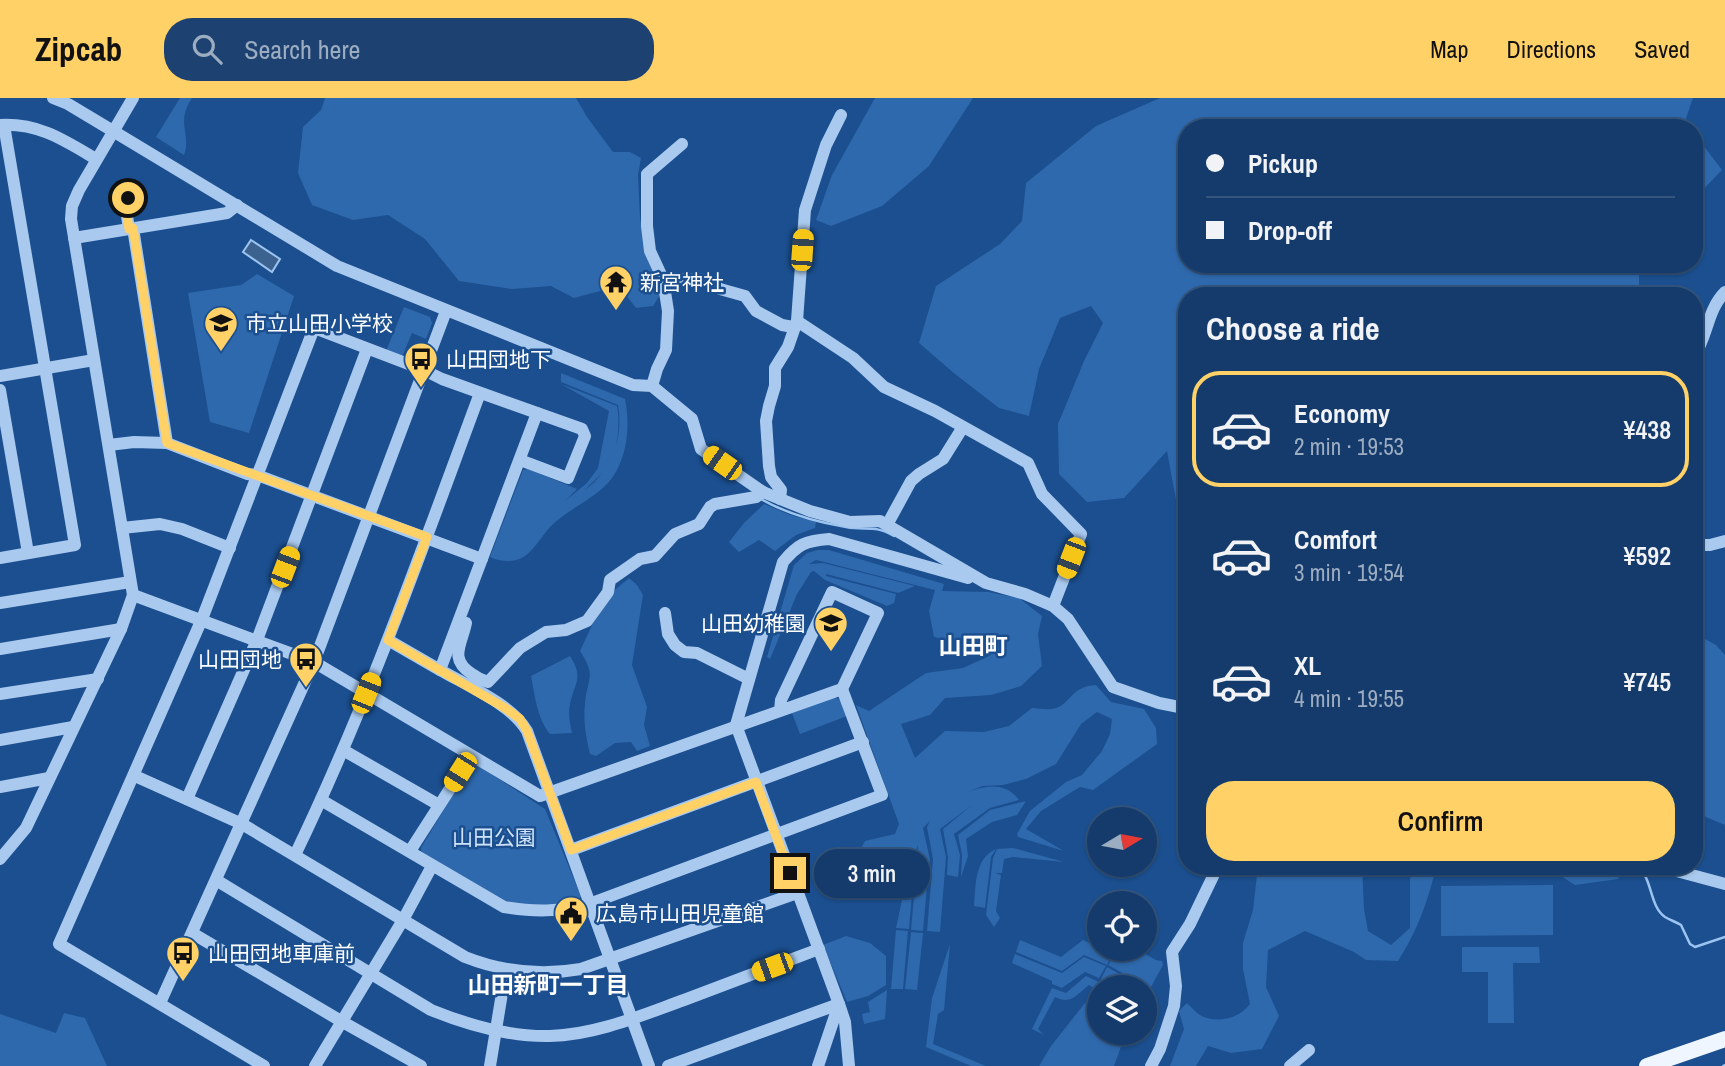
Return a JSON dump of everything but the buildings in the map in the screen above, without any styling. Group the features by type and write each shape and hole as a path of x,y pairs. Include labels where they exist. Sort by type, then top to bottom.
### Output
{"main road":[{"path":"1647,1066 1725,1039"},
{"path":"1678,1066 1725,1050"}],"street":[{"path":"53,98 68,104 337,266 632,385 652,386 692,419 701,449 763,492 810,511 850,522 880,521 986,583"},
{"path":"0,859 26,828 121,629 132,588 71,219 72,206 96,159 134,98"},
{"path":"780,499 781,491 771,477 769,466 766,421 775,386 775,368 788,347 795,324 805,210 826,145 841,115"},
{"path":"0,558 75,545 2,125 29,127 52,133 96,159"},
{"path":"652,386 666,350 668,311 663,279 650,251 647,174 682,144"},
{"path":"128,198 125,203 167,443"},
{"path":"74,238 227,213 237,205"},
{"path":"663,279 706,280 720,289 745,296 757,311 782,325 795,324 853,358 884,387 1028,463 1042,494 1081,534 1053,606"},
{"path":"1703,339 1711,313 1725,292"},
{"path":"160,1003 314,662 446,311"},
{"path":"264,1066 60,944 202,619 314,328 480,393 582,429 585,436 568,478 520,460"},
{"path":"187,799 257,640 367,349"},
{"path":"0,376 94,360"},
{"path":"0,390 28,553"},
{"path":"295,855 343,750 388,640 480,393"},
{"path":"440,670 537,414"},
{"path":"887,525 911,481 943,459 963,427"},
{"path":"109,445 134,442 167,443 247,474 257,475 369,515 482,559"},
{"path":"461,615 467,623 458,647 458,662 462,668 488,682 520,648 546,632 566,630 587,621 608,592 610,580 640,559 655,556 675,534 699,524 710,507 756,497 763,492"},
{"path":"121,528 160,524 182,529 230,548"},
{"path":"849,1066 845,1023 839,1004 736,725 783,562 795,547 811,540 830,539 1025,594 1053,606 1068,619 1114,687 1178,708"},
{"path":"1703,545 1725,541"},
{"path":"0,603 132,588 202,619 314,662 540,796 842,689 878,613 832,592 781,700 780,710"},
{"path":"665,613 668,634 675,645 684,652 697,653 749,679"},
{"path":"0,649 121,629"},
{"path":"388,640 520,719 527,731 649,1066"},
{"path":"0,694 97,678"},
{"path":"321,800 504,907 533,912 564,911 882,795 842,689"},
{"path":"0,740 73,727"},
{"path":"571,850 863,742"},
{"path":"343,750 439,805"},
{"path":"410,851 471,756"},
{"path":"135,776 242,824 465,957 506,970 546,974 581,969 610,961 797,892"},
{"path":"0,787 49,778"},
{"path":"315,1066 403,920 432,866"},
{"path":"1151,1066 1160,1049 1174,1006 1176,986 1172,952 1214,875"},
{"path":"1692,875 1725,884"},
{"path":"216,880 431,1010 470,1026 496,1030 551,1036 633,1019 819,949"},
{"path":"192,933 421,1066"},
{"path":"490,1066 506,970"},
{"path":"668,1066 839,1004"},
{"path":"818,1066 839,1004"},
{"path":"1290,1066 1309,1050"}],"green space":[{"path":"180,98 192,98 184,121 184,155 156,137"},
{"path":"325,98 576,98 613,152 630,152 641,158 638,175 640,218 645,247 656,271 660,295 653,306 636,308 619,286 574,298 551,286 512,289 459,281 425,239 388,215 353,220 312,205 298,173 303,127 321,110"},
{"path":"875,98 973,98 929,166 882,206 831,226 816,220 832,175"},
{"path":"1160,98 1693,98 1686,119 1178,119 1178,273 1639,273 1639,287 1178,287 1178,501 1167,451 1124,498 1087,502 1059,474 1058,424 1103,323 1091,306 1060,318 1039,369 1029,416 999,408 919,343 936,286 1000,244 1022,221 1026,183 1096,126"},
{"path":"1703,145 1722,170 1703,190"},
{"path":"257,274 294,296 249,433 210,422 188,293 241,285"},
{"path":"404,307 430,317 432,323 426,339 412,333 402,357 386,351"},
{"path":"561,373 625,399 627,436 620,463 603,488 557,520 525,556 512,561 494,559 490,557 523,470 528,469 577,489 565,501 587,483 598,468 609,411 561,384 617,406 616,445 619,429 618,405 561,382"},
{"path":"764,504 816,522 815,528 796,535 775,551 759,540 739,552 729,542"},
{"path":"829,550 944,584 942,591 988,592 1019,598 1042,616 1038,634 1042,666 1021,686 991,695 945,698 930,715 901,724 915,758 945,731 984,732 1009,726 1032,708 1049,709 1063,705 1087,686 1096,685 1111,702 1144,709 1156,728 1157,744 1093,790 1080,787 1041,811 1026,829 1064,851 1018,837 1017,834 1030,811 1066,782 1082,775 1102,751 1110,734 1112,719 1097,712 1081,724 1056,764 1026,779 1003,785 983,786 967,792 995,787 1008,790 1019,800 990,808 954,834 960,855 958,877 947,875 948,857 943,829 972,805 940,829 946,857 940,932 927,931 933,859 927,827 930,821 923,828 930,860 928,874 916,873 918,845 910,867 915,859 909,929 896,928 908,872 902,876 868,872 854,862 865,841 895,834 899,824 856,705 869,711 926,673 963,668 989,656 973,645 934,637 929,611 935,590 816,560 809,564 823,563 915,586 898,593 826,574 896,594 894,603 887,606 825,580 814,571 811,572 797,594 770,659 767,657 794,565 807,553"},
{"path":"629,578 643,595 632,665 647,707 644,725 650,746 637,751 631,742 615,743 596,756 590,754 584,710 590,672 580,651 610,594"},
{"path":"1703,638 1716,645 1725,655 1725,825 1703,816"},
{"path":"570,656 577,670 569,708 572,733 550,734 539,714 531,676"},
{"path":"834,697 841,700 847,716 800,734 792,713"},
{"name":"山田公園","path":"477,765 545,809 581,896 578,902 533,907 506,901 422,854 421,848 469,767"},
{"path":"1026,801 1017,815 992,822 966,839 968,856 961,877 962,855 958,835 990,810"},
{"path":"1013,848 1064,862 1013,857 1004,859 1002,873 995,873 1001,875 996,911 1000,918 994,927 986,915 993,858 997,849"},
{"path":"996,849 991,857 985,908 974,906 980,866"},
{"path":"916,874 928,875 923,931 911,930"},
{"path":"1257,875 1362,875 1368,931 1391,945 1410,928 1411,875 1434,875 1421,916 1398,961 1366,960 1305,931 1268,950 1266,987 1279,1016 1262,1049 1231,1053 1208,1046 1196,1066 1170,1066 1184,1029 1179,1011 1187,1003 1202,1016 1210,1019 1235,1016 1250,1004 1243,969 1243,943 1253,910"},
{"path":"1545,875 1622,875 1618,879 1575,885 1561,876"},
{"path":"1553,885 1553,935 1441,936 1441,886"},
{"path":"896,930 908,931 903,989 891,989"},
{"path":"911,932 923,933 917,990 905,989"},
{"path":"846,936 870,943 886,956 886,985 868,996 847,1002 823,945"},
{"path":"1020,940 1061,957 1083,940 1087,942 1087,956 1084,955 1062,971 1016,952"},
{"path":"950,944 944,1010 938,1014 933,1044 986,1066 971,1066 926,1047 932,998"},
{"path":"1462,947 1539,947 1540,963 1513,963 1514,1023 1488,1023 1488,972 1462,972"},
{"path":"1015,954 1062,973 1084,957 1087,961 1106,966 1101,975 1085,972 1062,988 1012,963"},
{"path":"1157,960 1162,961 1163,965 1157,976 1126,975 1108,965 1111,961 1129,961 1139,966 1129,961"},
{"path":"1107,967 1121,975 1103,975"},
{"path":"1086,976 1087,987 1077,995 1065,1000 1055,997 1038,1029 1044,1035 1032,1029 1052,988 1066,993"},
{"path":"887,990 885,1019 864,1024 862,1014 870,1012 868,1002"},
{"path":"1087,1002 1087,1045 1122,1045 1114,1066 1039,1066 1051,1046"},
{"path":"64,1013 85,1018 107,1066 0,1066 0,1014 56,1033"}],"shaded area":[{"path":"251,240 280,259 272,272 243,252"}],"waterway":[{"path":"761,499 813,520 846,527 875,529 894,536"},
{"path":"1645,875 1656,906 1665,917 1681,925 1690,944 1695,947 1725,937"}],"place":[{"name":"新宮神社","path":"616,312"},
{"name":"市立山田小学校","path":"221,353"},
{"name":"山田団地下","path":"421,389"},
{"name":"山田幼稚園","path":"831,653"},
{"name":"山田団地","path":"306,689"},
{"name":"広島市山田児童館","path":"571,943"},
{"name":"山田団地車庫前","path":"183,983"}],"district":[{"name":"山田町","path":"973,645"},
{"name":"山田新町一丁目","path":"548,984"}],"route":[{"path":"128,198 125,203 129,229 133,228 167,443 427,537 388,640 520,719 527,731 571,850 756,782 790,873"}]}
